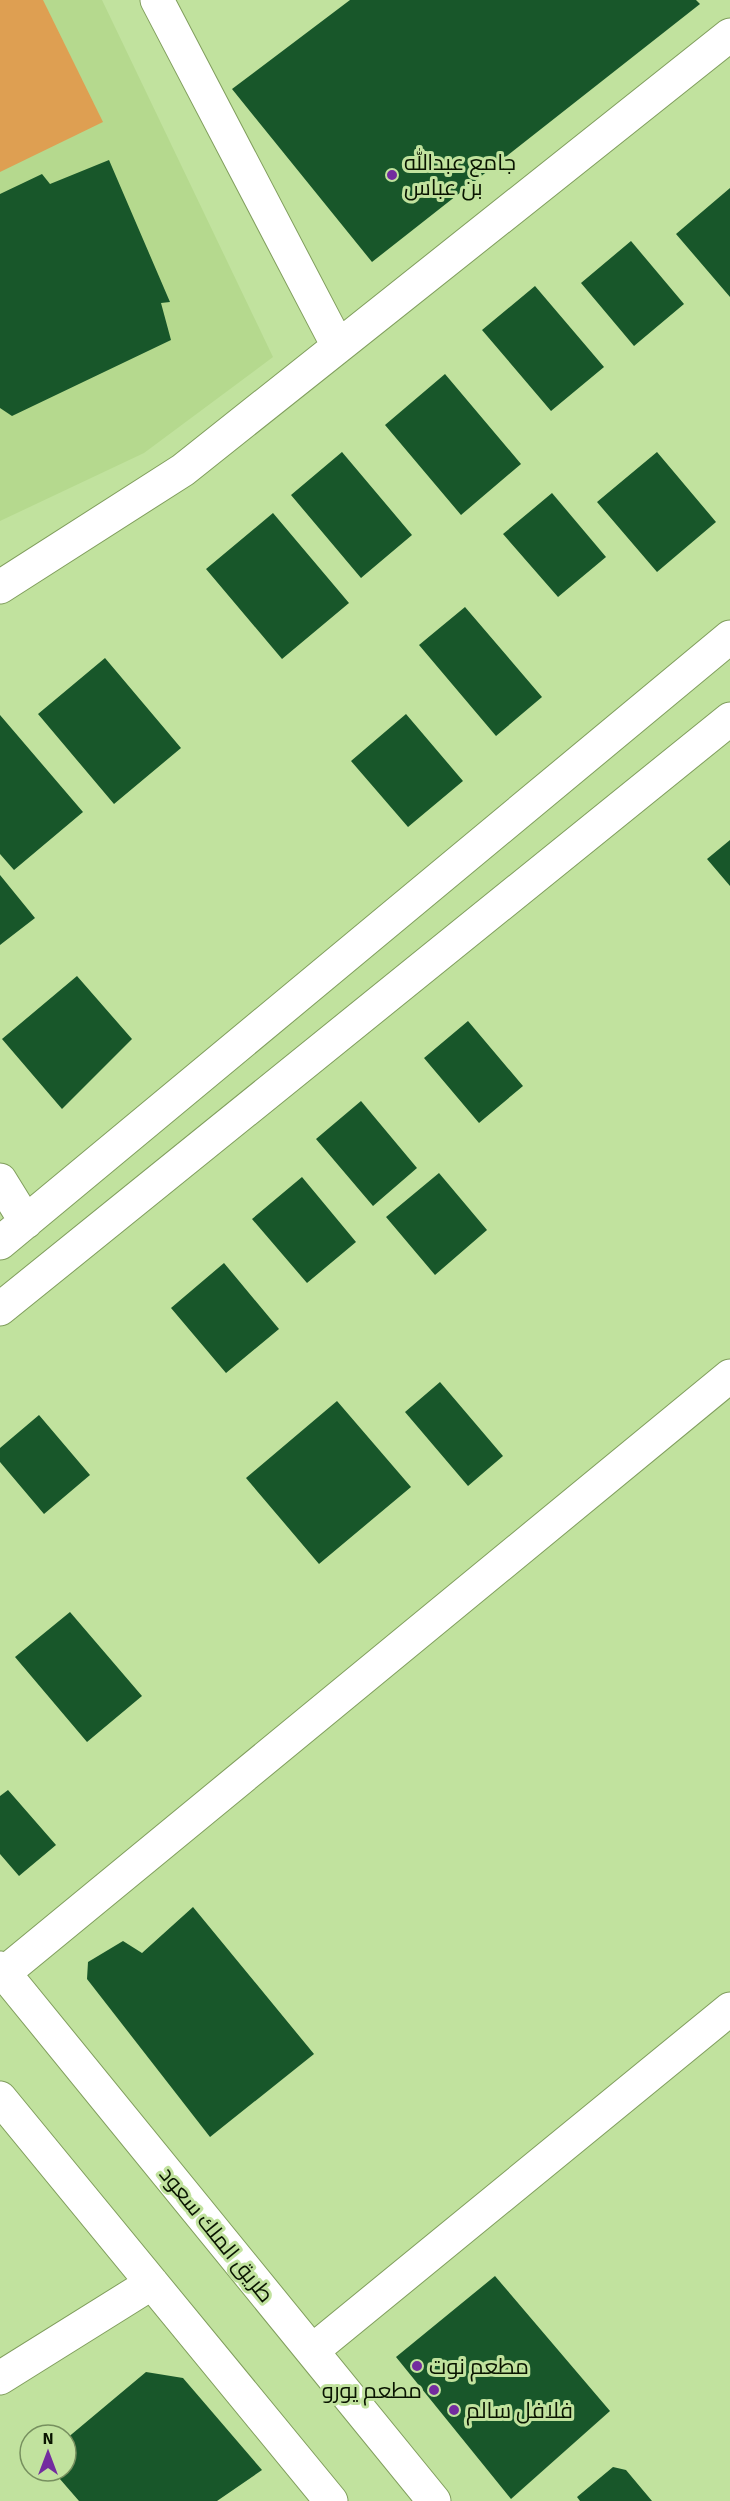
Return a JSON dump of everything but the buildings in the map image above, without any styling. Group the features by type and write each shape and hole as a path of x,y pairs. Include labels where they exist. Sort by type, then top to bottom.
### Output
{"street":[{"path":"157,0 338,346"},
{"path":"0,587 183,470 730,35"},
{"path":"0,1243 730,637"},
{"path":"0,1309 730,719"},
{"path":"0,1180 26,1221"},
{"path":"2,1970 730,1376"},
{"name":"طريق الملك سعود","path":"2,1970 434,2501"},
{"path":"312,2351 730,2009"},
{"path":"0,2098 331,2501"},
{"path":"0,2378 152,2283"}],"shaded area":[{"path":"0,0 102,0 273,357 144,453 0,521"},
{"path":"0,0 43,0 103,122 0,172"}],"place":[{"name":"جامع عبدالله بن عباس","path":"392,175"},
{"name":"مطعم نوت","path":"417,2366"},
{"name":"مطعم يورو","path":"434,2390"},
{"name":"فلافل سالم","path":"454,2410"}]}
